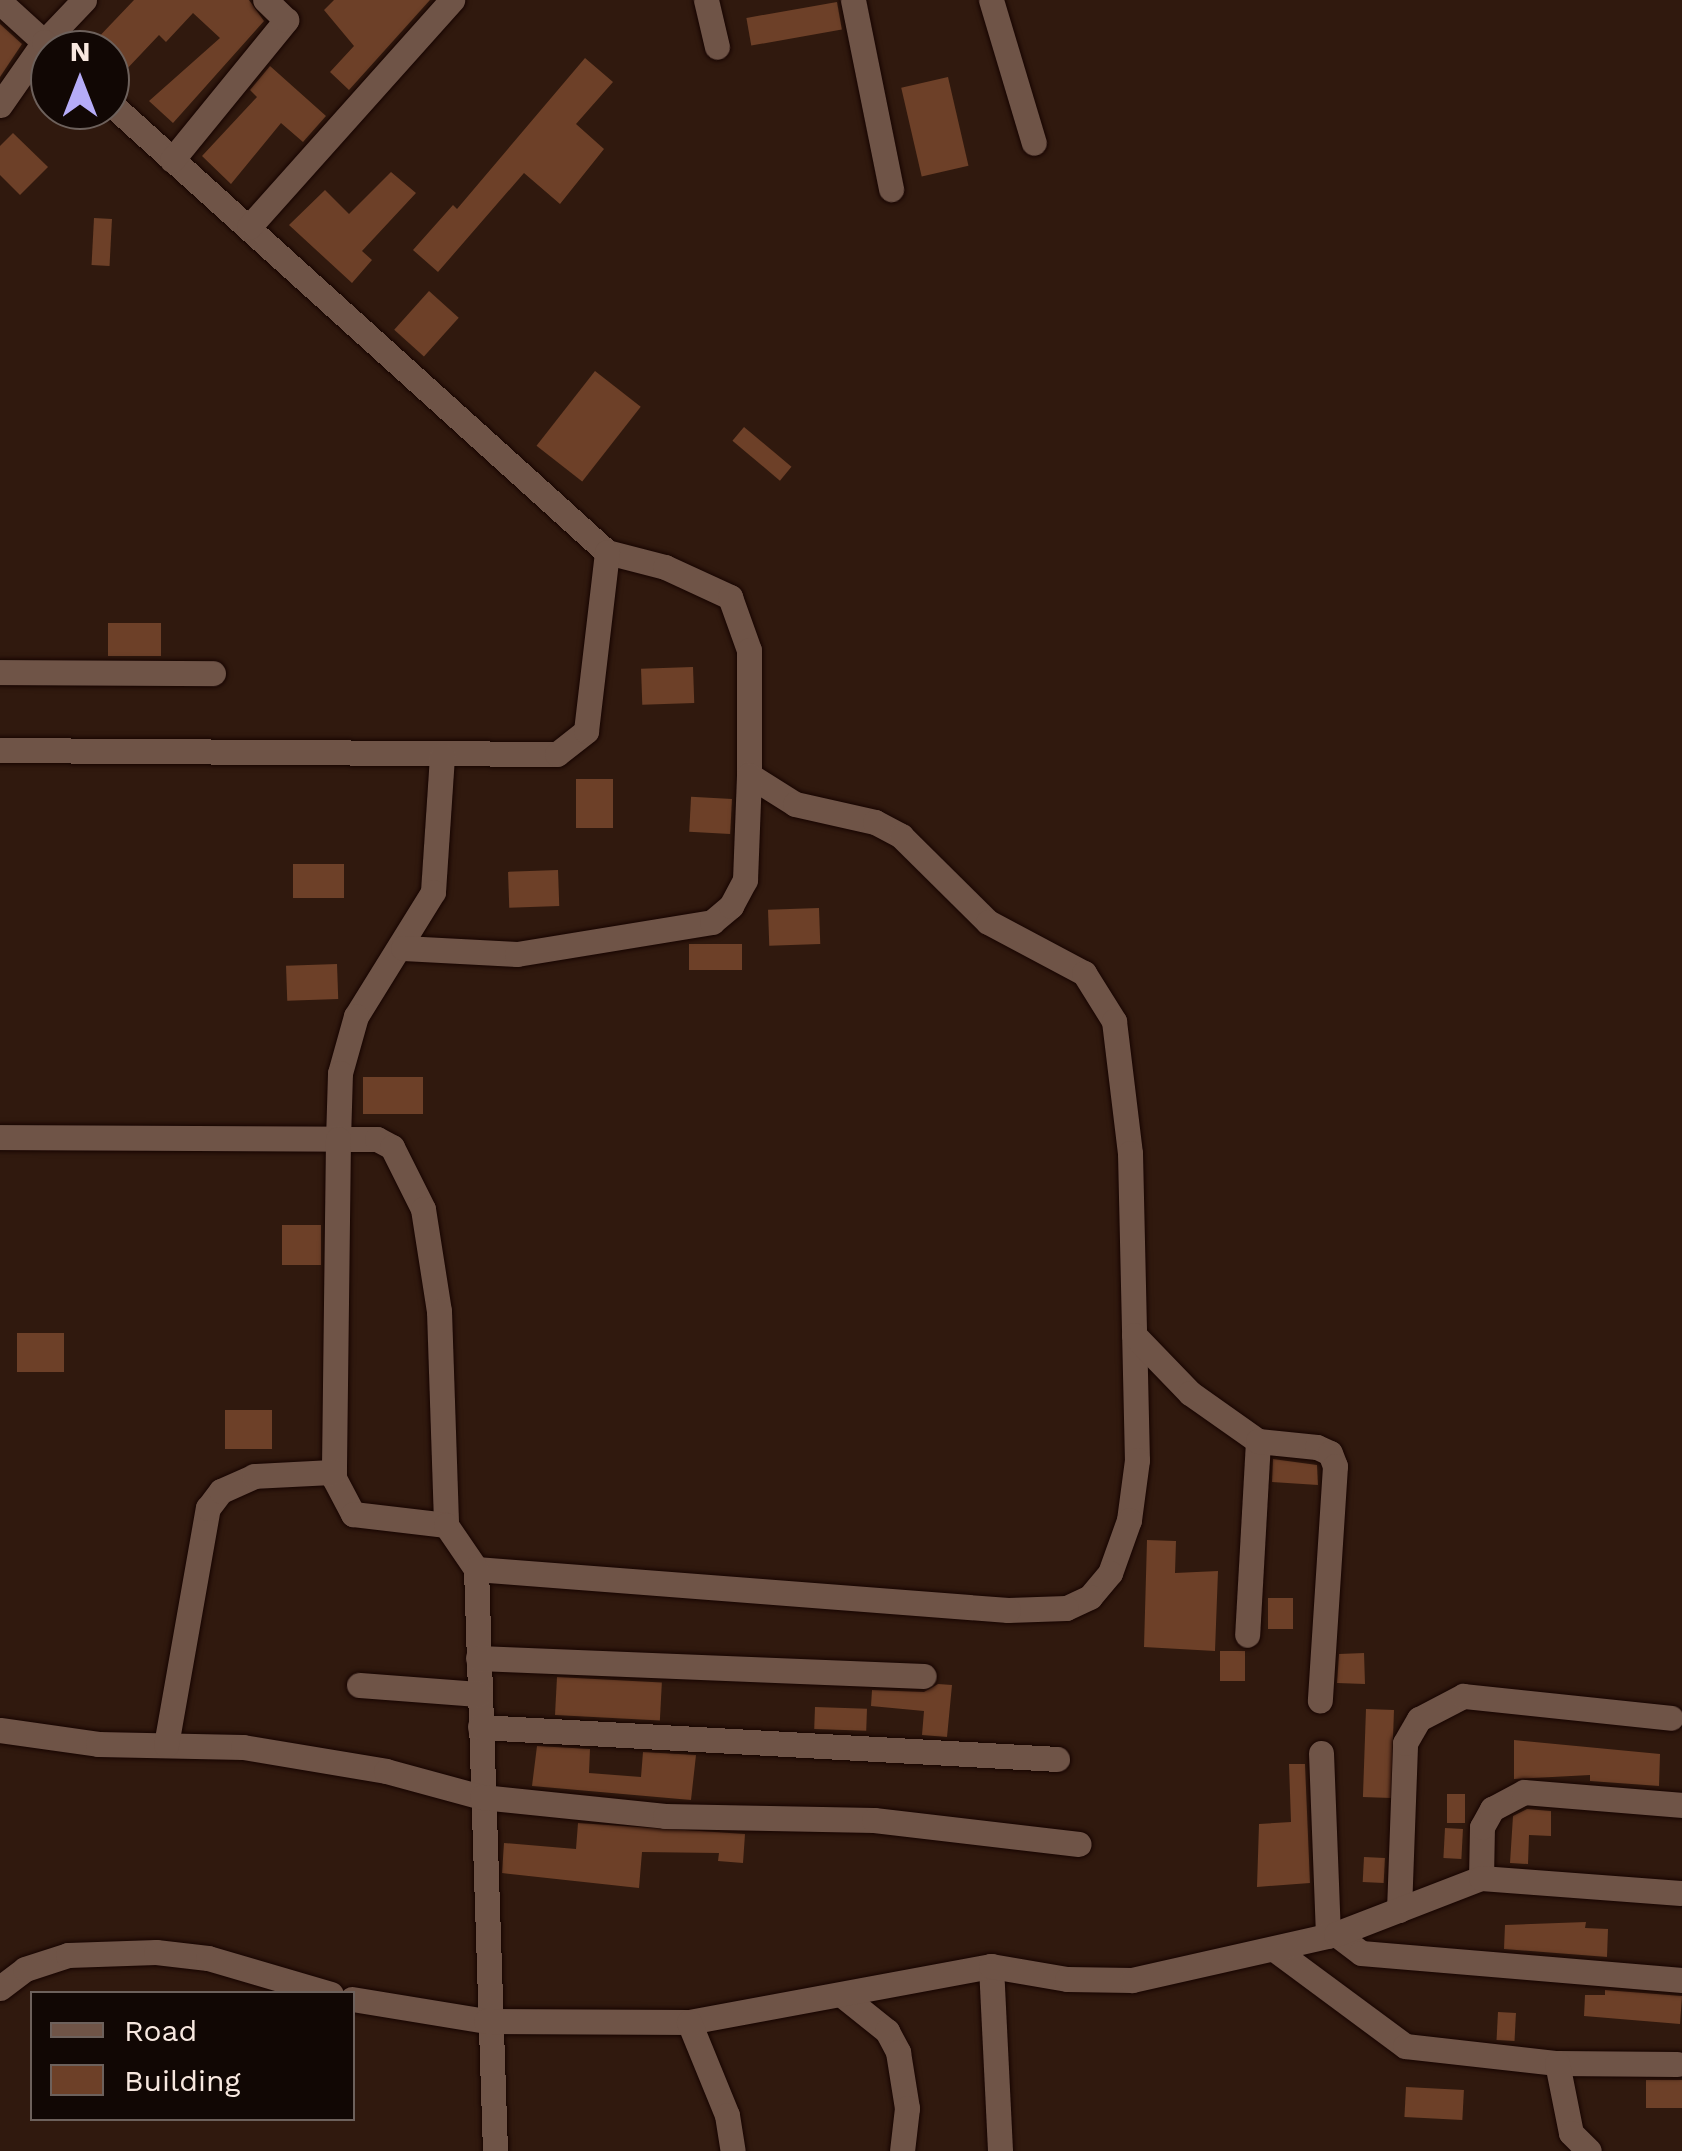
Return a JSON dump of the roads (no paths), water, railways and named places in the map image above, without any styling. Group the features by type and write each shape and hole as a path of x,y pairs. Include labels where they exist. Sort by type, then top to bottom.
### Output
{"street":[{"path":"61,30 84,0"},
{"path":"172,160 294,10 264,0"},
{"path":"248,227 452,0"},
{"path":"706,0 717,48"},
{"path":"852,0 891,189"},
{"path":"991,0 1034,144"},
{"path":"0,2 31,30"},
{"path":"0,105 30,68"},
{"path":"130,121 607,552 665,568 730,597 749,650 745,880 731,906 712,922 517,954 403,948"},
{"path":"0,750 541,757 580,742 591,707 607,552"},
{"path":"0,672 213,673"},
{"path":"442,756 433,892 403,948 356,1016 340,1073 334,1472 353,1514 446,1525"},
{"path":"476,1569 1008,1610 1066,1608 1090,1597 1110,1573 1129,1520 1137,1460 1130,1153 1114,1021 1101,995 1084,973 988,922 901,836 875,822 795,804 749,775"},
{"path":"0,1137 378,1139 392,1147 423,1209 439,1311 446,1525 476,1569 486,2020 495,2151"},
{"path":"1134,1335 1190,1393 1258,1441 1317,1446 1330,1453 1335,1466 1320,1701"},
{"path":"1246,1635 1258,1441"},
{"path":"166,1745 208,1508 221,1490 254,1476 334,1472"},
{"path":"478,1658 924,1676"},
{"path":"359,1685 479,1694"},
{"path":"1399,1910 1405,1743 1419,1720 1463,1696 1671,1718"},
{"path":"480,1727 1057,1759"},
{"path":"0,1730 166,1745 242,1747 386,1771 482,1797 664,1816 874,1820 1079,1844"},
{"path":"1321,1754 1332,1935"},
{"path":"1481,1878 1482,1827 1492,1809 1524,1792 1682,1805"},
{"path":"355,2000 486,2020 690,2022 991,1966 1067,1979 1132,1980 1332,1935 1481,1878 1680,1893"},
{"path":"1332,1935 1360,1953 1682,1980"},
{"path":"1274,1949 1405,2046 1558,2063 1677,2064"},
{"path":"0,1988 24,1969 68,1955 156,1952 208,1958 321,1991"},
{"path":"991,1966 1000,2151"},
{"path":"842,1995 886,2031 898,2052 907,2108 902,2151"},
{"path":"690,2022 727,2114 733,2151"},
{"path":"1558,2063 1571,2134 1589,2151"}]}
